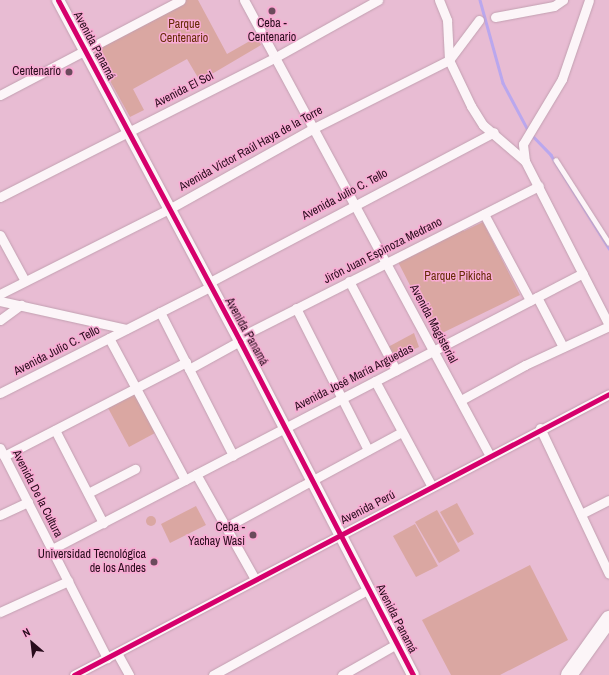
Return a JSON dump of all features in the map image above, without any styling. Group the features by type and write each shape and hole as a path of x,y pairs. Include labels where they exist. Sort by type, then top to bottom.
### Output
{"highway":[{"path":"569,675 609,619"}],"street":[{"name":"Avenida Panamá","path":"58,0 342,534 413,675"},
{"path":"0,95 181,0"},
{"name":"Avenida Magisterial","path":"244,0 316,127 354,204 490,456"},
{"name":"Avenida El Sol","path":"0,197 276,57 378,0"},
{"path":"439,0 447,20 449,60 483,125 494,132 524,161 539,186 609,326 563,347 461,400"},
{"path":"495,17 554,6 563,0"},
{"path":"524,161 527,138 562,78 589,0"},
{"name":"Avenida Víctor Raúl Haya de la Torre","path":"0,294 169,209 316,127 449,60 479,20"},
{"name":"Avenida Julio C. Tello","path":"0,392 160,312 354,204 494,132"},
{"name":"Jirón Juan Espinoza Medrano","path":"2,452 55,430 136,388 188,366 296,308 539,186"},
{"path":"484,214 563,347"},
{"path":"0,235 25,281"},
{"name":"Avenida José María Arguedas","path":"52,549 583,273"},
{"path":"349,281 396,370"},
{"path":"0,301 126,329"},
{"path":"0,320 21,306"},
{"path":"296,308 368,450"},
{"path":"160,312 233,455"},
{"path":"109,338 185,480"},
{"path":"375,381 432,487"},
{"name":"Avenida Perú","path":"74,675 432,487 540,428 609,394"},
{"path":"540,428 609,574"},
{"path":"55,430 103,522"},
{"path":"226,527 402,432"},
{"name":"Avenida De la Cultura","path":"2,452 107,658"},
{"path":"88,493 136,468"},
{"path":"196,474 255,579"},
{"path":"581,514 609,500"},
{"path":"0,515 28,502"},
{"path":"0,612 68,581"},
{"path":"213,675 226,672 369,589"},
{"path":"342,675 398,643"},
{"path":"117,653 129,675"}],"lane":[{"path":"556,160 609,243"}],"green space":[{"name":"Parque Centenario","path":"186,0 198,0 227,54 257,37 261,45 200,81 187,59 133,89 144,110 130,117 93,50"},
{"name":"Parque Pikicha","path":"483,222 520,295 436,336 396,258 460,228 464,231"},
{"path":"414,333 419,347 394,358 388,347"},
{"path":"136,393 155,433 129,447 108,408"},
{"path":"457,503 474,534 458,543 440,512"},
{"path":"196,506 206,525 170,543 161,524"},
{"path":"437,510 460,551 439,563 415,522"},
{"path":"149,516 153,516 156,521 153,526 149,526 146,523 146,519"},
{"path":"415,524 438,566 416,577 393,536"},
{"path":"530,565 568,640 500,675 451,675 422,620"}],"waterway":[{"path":"480,0 503,83 528,130"},
{"path":"531,134 551,155 609,248"}],"cycle path":[{"path":"58,0 240,341 413,675"},
{"path":"74,675 609,394"}],"place":[{"name":"Ceba - Centenario","path":"272,11"},
{"name":"Centenario","path":"69,72"},
{"name":"Ceba - Yachay Wasi","path":"253,535"},
{"name":"Universidad Tecnológica de los Andes","path":"154,562"}]}
